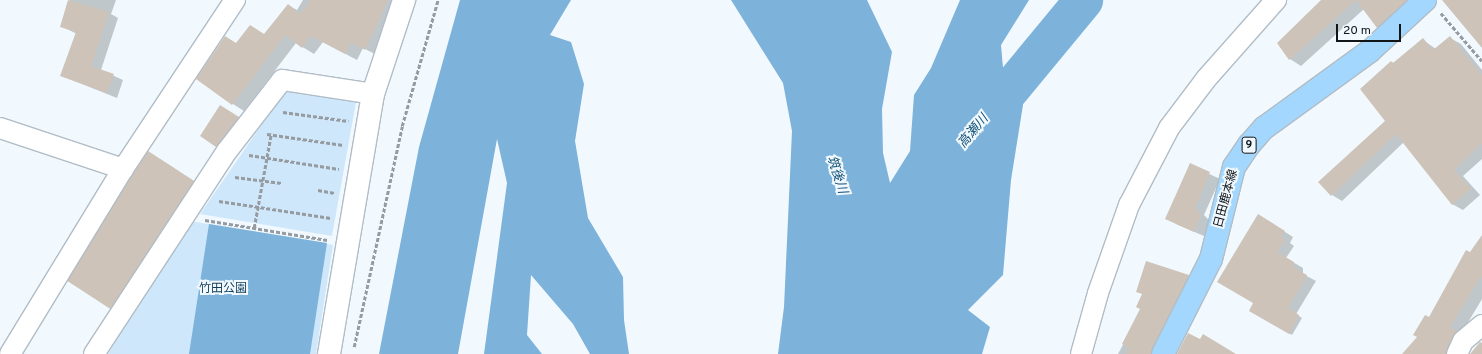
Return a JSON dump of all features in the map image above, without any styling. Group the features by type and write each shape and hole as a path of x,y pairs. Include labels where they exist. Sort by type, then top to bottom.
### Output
{"main road":[{"name":"日田鹿本線","path":"1163,354 1211,259 1234,167 1249,145 1264,128 1432,6"}],"street":[{"path":"10,354 123,169 235,0"},
{"path":"329,354 373,94 404,0"},
{"path":"1081,354 1098,293 1129,205 1169,128 1206,79 1276,0"},
{"path":"94,354 227,152 282,80 373,94"},
{"path":"0,128 123,169"},
{"path":"1457,354 1463,340 1482,325"}],"path":[{"path":"353,354 402,126 438,0"},
{"path":"1432,6 1482,61"},
{"path":"260,109 368,124"},
{"path":"243,130 364,148"},
{"path":"254,228 271,134"},
{"path":"227,152 359,173"},
{"path":"212,174 282,183"},
{"path":"197,197 351,222"},
{"path":"184,217 347,243"}],"green space":[{"path":"287,88 356,102 332,236 200,214"},
{"name":"竹田公園","path":"190,221 333,245 316,354 108,354"}],"water":[{"path":"460,0 571,0 550,35 571,42 584,84 575,141 588,218 623,277 624,320 629,354 590,354 573,324 531,275 527,335 542,354 484,354 507,183 497,139 458,354 379,354 419,147"},
{"name":"筑後川","path":"731,0 867,0 892,52 882,109 883,153 890,183 910,151 914,95 931,68 960,0 1029,0 1001,45 1003,68 1023,105 1011,180 1003,275 968,310 990,327 982,354 778,354 784,307 792,131 783,83"},
{"name":"竹田公園","path":"209,224 327,243 310,354 189,354"}],"building":[{"path":"68,0 109,12 91,66 114,74 107,93 60,76 76,32 60,27"},
{"path":"311,0 388,0 365,50 351,42 345,54 311,36 302,48 285,35 232,105 196,79 225,36 236,43 250,25 264,34 288,4 300,14"},
{"path":"1321,0 1356,0 1289,60 1277,43"},
{"path":"1356,0 1407,0 1377,28"},
{"path":"1442,0 1482,0 1482,48"},
{"path":"1450,36 1482,76 1482,143 1454,170 1471,189 1452,205 1396,134 1331,196 1318,182 1385,121 1360,89 1391,61 1393,63 1423,38 1433,50"},
{"path":"220,105 239,117 216,147 200,136"},
{"path":"148,151 194,181 111,309 65,279"},
{"path":"1190,163 1210,172 1195,208 1201,215 1194,232 1165,219"},
{"path":"1258,214 1285,231 1281,237 1285,240 1277,252 1294,262 1294,268 1307,275 1288,308 1299,315 1289,334 1249,311 1253,303 1217,282"},
{"path":"1482,235 1482,275 1450,327 1457,331 1446,354 1402,354 1417,337 1413,335 1425,315 1429,317 1466,250 1470,252"},
{"path":"1146,261 1189,275 1151,354 1126,354 1129,348 1122,344 1140,309 1136,307 1142,294 1136,292"},
{"path":"1188,333 1200,339 1203,334 1236,354 1177,354"},
{"path":"1480,342 1482,343 1482,354 1470,354"}],"waterway":[{"name":"高瀬川","path":"978,127 1083,0"}]}
